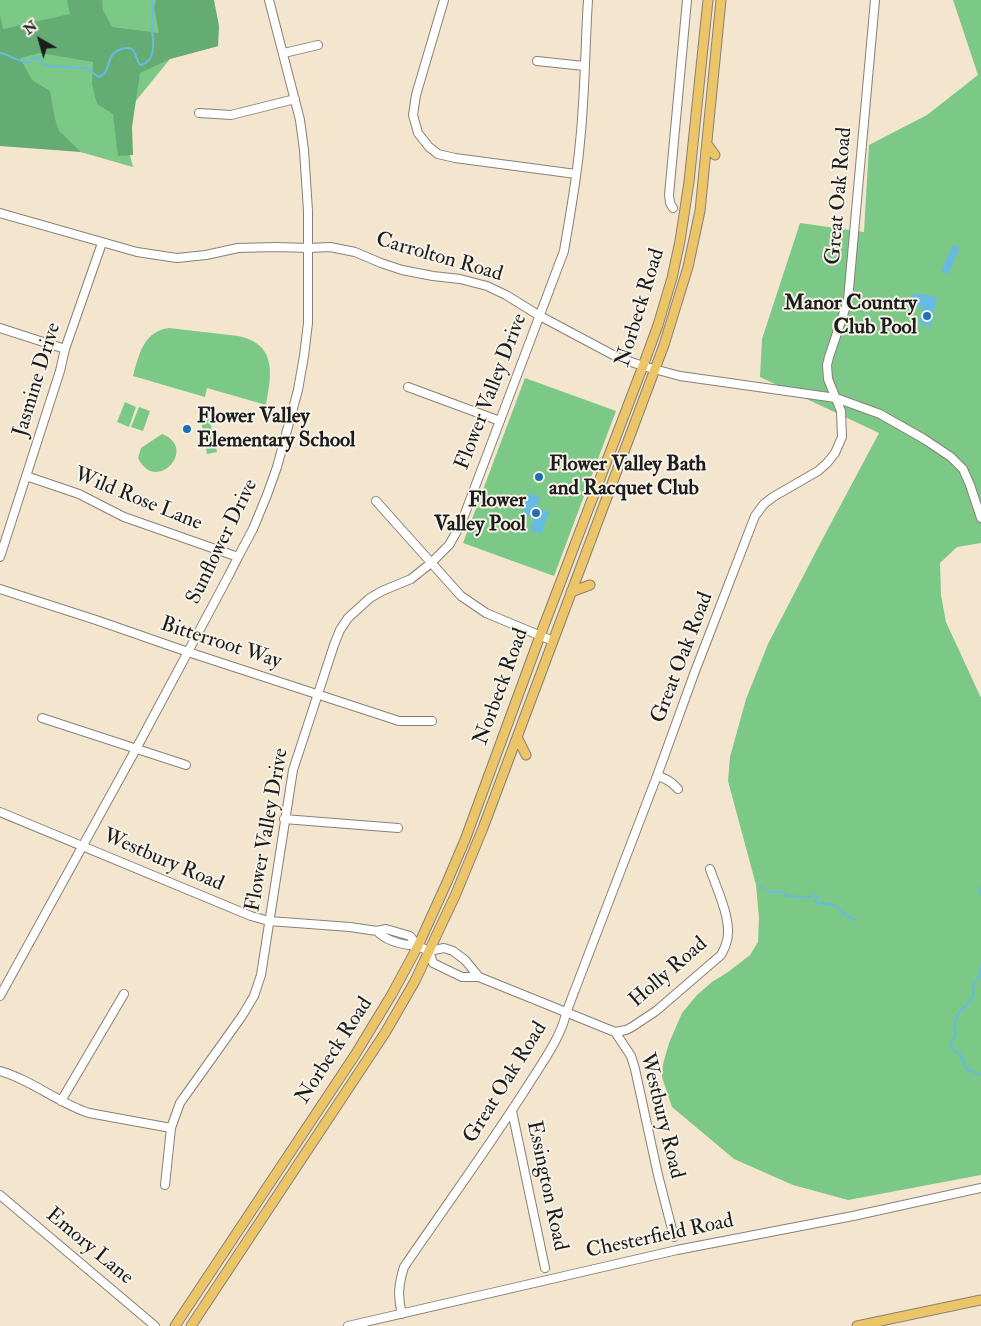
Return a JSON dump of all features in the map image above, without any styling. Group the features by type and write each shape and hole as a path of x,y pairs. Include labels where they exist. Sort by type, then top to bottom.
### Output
{"main road":[{"name":"Norbeck Road","path":"175,1326 355,1055 392,994 418,946 464,840 643,366 672,278 689,182 708,0"},
{"name":"Norbeck Road","path":"191,1326 385,1033 429,951 455,896 483,828 667,337 688,267 700,210 721,0"},
{"path":"707,144 715,155"},
{"path":"571,592 590,585"},
{"path":"517,737 526,755"},
{"path":"857,1326 981,1300"}],"street":[{"name":"Sunflower Drive","path":"0,996 136,749 253,528 267,495 298,390 308,323 309,248 304,150 300,120 269,0"},
{"path":"444,0 416,95 413,115 418,133 429,147 438,154 455,158 576,174"},
{"name":"Flower Valley Drive","path":"165,1185 171,1128 180,1103 242,1016 254,996 261,975 293,770 340,630 348,618 370,598 382,590 411,579 431,563 449,544 461,524 564,251 582,126 588,0"},
{"path":"673,208 669,195 687,0"},
{"name":"Great Oak Road","path":"402,1314 399,1306 399,1285 404,1266 512,1111 549,1052 565,1019 748,530 755,516 773,496 827,463 835,453 842,437 841,411 828,379 827,365 848,300 875,0"},
{"path":"284,54 318,45"},
{"path":"537,61 584,66"},
{"path":"199,114 232,115 295,99"},
{"name":"Carrolton Road","path":"0,213 137,252 177,258 206,255 238,248 330,247 355,252 381,264 402,270 487,286 617,356 643,366 680,376 836,398 880,414 951,457 963,469 981,518"},
{"name":"Jasmine Drive","path":"0,556 60,372 65,349 102,243"},
{"path":"0,328 65,349"},
{"path":"408,387 500,421"},
{"name":"Wild Rose Lane","path":"26,476 79,494 124,517 238,557"},
{"path":"376,501 461,596 486,612 553,641"},
{"name":"Bitterroot Way","path":"0,589 399,721 432,721"},
{"path":"42,718 186,765"},
{"path":"657,776 664,778 678,789"},
{"name":"Westbury Road","path":"0,812 251,916 269,922 350,927 376,931 386,929 410,936 418,946 429,951 444,948 453,951 465,960 479,977"},
{"path":"284,819 398,828"},
{"name":"Holly Road","path":"615,1032 632,1027 656,1010 721,954 729,934 727,918 710,869"},
{"name":"Westbury Road","path":"429,951 433,962 462,976 479,977 615,1032 631,1056 635,1069 674,1238"},
{"path":"61,1101 124,994"},
{"path":"0,1072 12,1075 89,1114 171,1128"},
{"name":"Essington Road","path":"512,1111 545,1268"},
{"name":"Chesterfield Road","path":"348,1326 677,1250 853,1216 981,1188"},
{"name":"Emory Lane","path":"0,1195 155,1326"}],"green space":[{"path":"0,0 206,0 218,46 170,59 121,119 133,167 0,129"},
{"path":"67,0 102,0 103,10 112,27 159,33 154,8 156,0 214,0 219,26 218,46 170,59 140,73 132,127 133,155 118,156 113,114 97,104 92,84 93,62 40,53 20,58 32,80 50,91 59,131 81,152 0,146 0,15 3,29 70,14"},
{"path":"953,0 981,0 981,543 957,547 940,563 941,595 946,622 981,698 981,1175 848,1200 793,1185 734,1159 672,1107 662,1077 663,1064 669,1043 682,1013 697,995 712,982 750,955 758,942 759,918 756,885 728,781 730,757 746,699 768,644 879,433 760,377 762,339 800,223 864,232 869,145 927,115 978,75"},
{"path":"169,328 238,336 251,340 260,346 266,353 269,362 270,382 266,405 207,388 205,397 133,376 140,352 148,339 161,330"},
{"name":"Flower Valley Bath and Racquet Club","path":"525,378 616,411 554,576 463,543"},
{"path":"125,402 136,407 129,427 117,422"},
{"path":"139,407 150,411 143,431 131,427"},
{"path":"209,417 217,452 207,454 201,420"},
{"path":"162,434 172,441 176,449 175,458 171,465 155,472 146,468 138,458 141,448"}],"water":[{"path":"953,245 960,248 948,274 941,271"},
{"name":"Manor Country Club Pool","path":"913,293 937,297 931,327 919,324 922,307 911,305"},
{"name":"Flower Valley Pool","path":"529,493 540,497 537,508 549,512 541,534 530,530 534,518 522,514"}],"waterway":[{"path":"0,53 26,62 39,57 45,65 87,68 99,77 103,75 110,58 116,52 129,48 133,50 140,65 142,65 150,58 153,49 152,0"},
{"path":"758,885 764,889"},
{"path":"979,887 981,895"},
{"path":"769,892 782,892 786,896 808,897 815,895 818,897 815,901 817,903 835,906 843,914 855,920"},
{"path":"981,966 980,977 974,982 973,997 957,1015 954,1026 956,1035 951,1043 952,1049 960,1054 967,1069 981,1075"}],"place":[{"name":"Manor Country Club Pool","path":"927,316"},
{"name":"Flower Valley Elementary School","path":"187,429"},
{"name":"Flower Valley Bath and Racquet Club","path":"539,477"},
{"name":"Flower Valley Pool","path":"536,513"}]}
